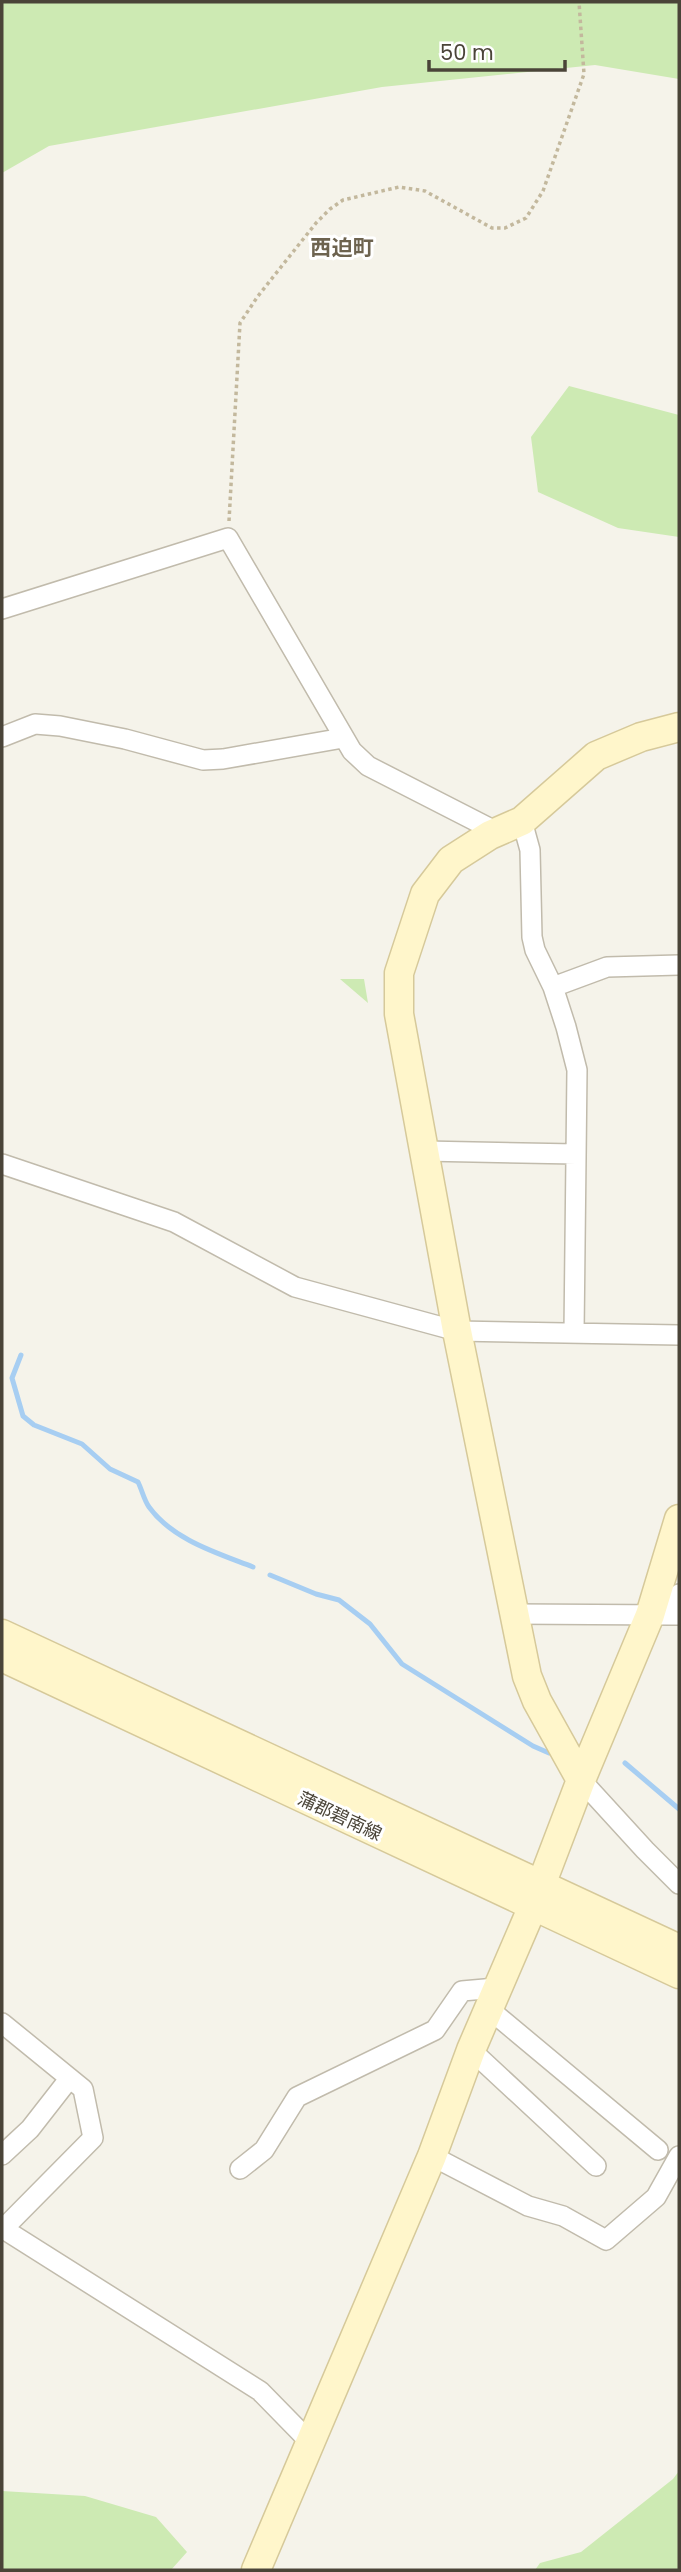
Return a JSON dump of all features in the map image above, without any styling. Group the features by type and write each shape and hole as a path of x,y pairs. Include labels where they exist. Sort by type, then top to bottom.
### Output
{"street":[{"path":"2,609 228,537 352,751 368,766 510,826 530,850 532,937 535,950 553,987 577,1070 574,1333"},
{"path":"2,737 35,724 60,726 125,739 203,760 223,760 343,738"},
{"path":"679,727 641,737 596,756 510,826 451,860 425,894 399,973 399,1014 457,1331 527,1676 537,1701 581,1780 679,1884"},
{"path":"553,987 607,967 679,965"},
{"path":"424,1151 576,1154"},
{"path":"2,1164 174,1222 295,1287 457,1331 679,1335"},
{"path":"667,1615 679,1519"},
{"path":"256,2570 432,2156 471,2050 581,1780 679,1594"},
{"path":"514,1614 667,1615"},
{"name":"蒲郡碧南線","path":"2,1634 536,1895 679,1974"},
{"name":"蒲郡碧南線","path":"2,1657 536,1895 679,1949"},
{"path":"240,2169 264,2150 297,2097 435,2030 462,1991 493,1999 658,2150"},
{"path":"2,2023 83,2089 93,2137 2,2229 260,2391 310,2442"},
{"path":"471,2050 596,2166"},
{"path":"2,2155 30,2129 69,2079"},
{"path":"432,2156 528,2206 563,2216 606,2240 656,2197 679,2156"}],"path":[{"path":"228,537 240,323 316,223 343,201 399,187 425,191 492,228 505,228 526,218 543,191 584,75 579,2"}],"green space":[{"path":"2,2 679,2 679,79 595,65 382,87 49,146 2,173"},
{"path":"569,386 679,415 679,537 618,528 538,492 531,437"},
{"path":"340,979 364,979 368,1003"},
{"path":"679,2471 679,2570 535,2570 540,2563 581,2552 673,2479"},
{"path":"2,2491 85,2496 156,2517 187,2552 171,2570 2,2570"}],"waterway":[{"path":"21,1355 12,1378 23,1416 34,1425 82,1444 110,1469 138,1482 149,1507 183,1537 253,1567"},
{"path":"270,1575 316,1594 339,1600 370,1624 402,1664 533,1746 549,1753"},
{"path":"625,1763 679,1809"}],"district":[{"name":"西迫町","path":"342,247"}]}
